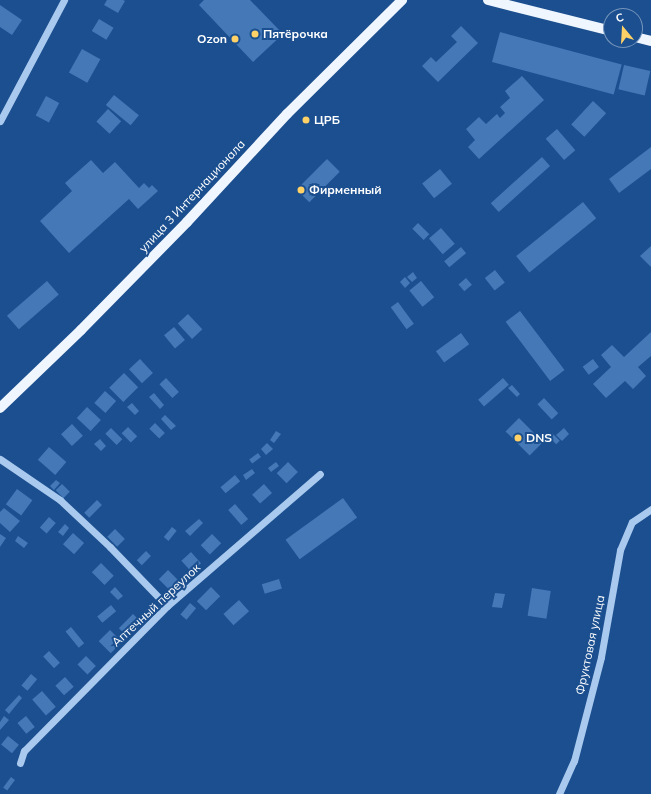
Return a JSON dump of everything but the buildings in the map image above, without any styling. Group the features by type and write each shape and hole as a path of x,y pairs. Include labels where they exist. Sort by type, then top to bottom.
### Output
{"main road":[{"name":"улица 3 Интернационала","path":"0,408 81,330 187,222 287,114 402,0"},
{"path":"488,0 603,29"}],"street":[{"path":"0,121 64,0"},
{"path":"0,459 60,500 110,547 167,606"},
{"name":"Аптечный переулок","path":"20,763 24,751 167,606 320,474"},
{"name":"Фруктовая улица","path":"558,794 574,761 601,657 620,550 632,522 651,509"}],"place":[{"name":"Пятёрочка","path":"255,34"},
{"name":"Ozon","path":"235,39"},
{"name":"ЦРБ","path":"306,120"},
{"name":"Фирменный","path":"301,190"},
{"name":"DNS","path":"518,438"}]}
